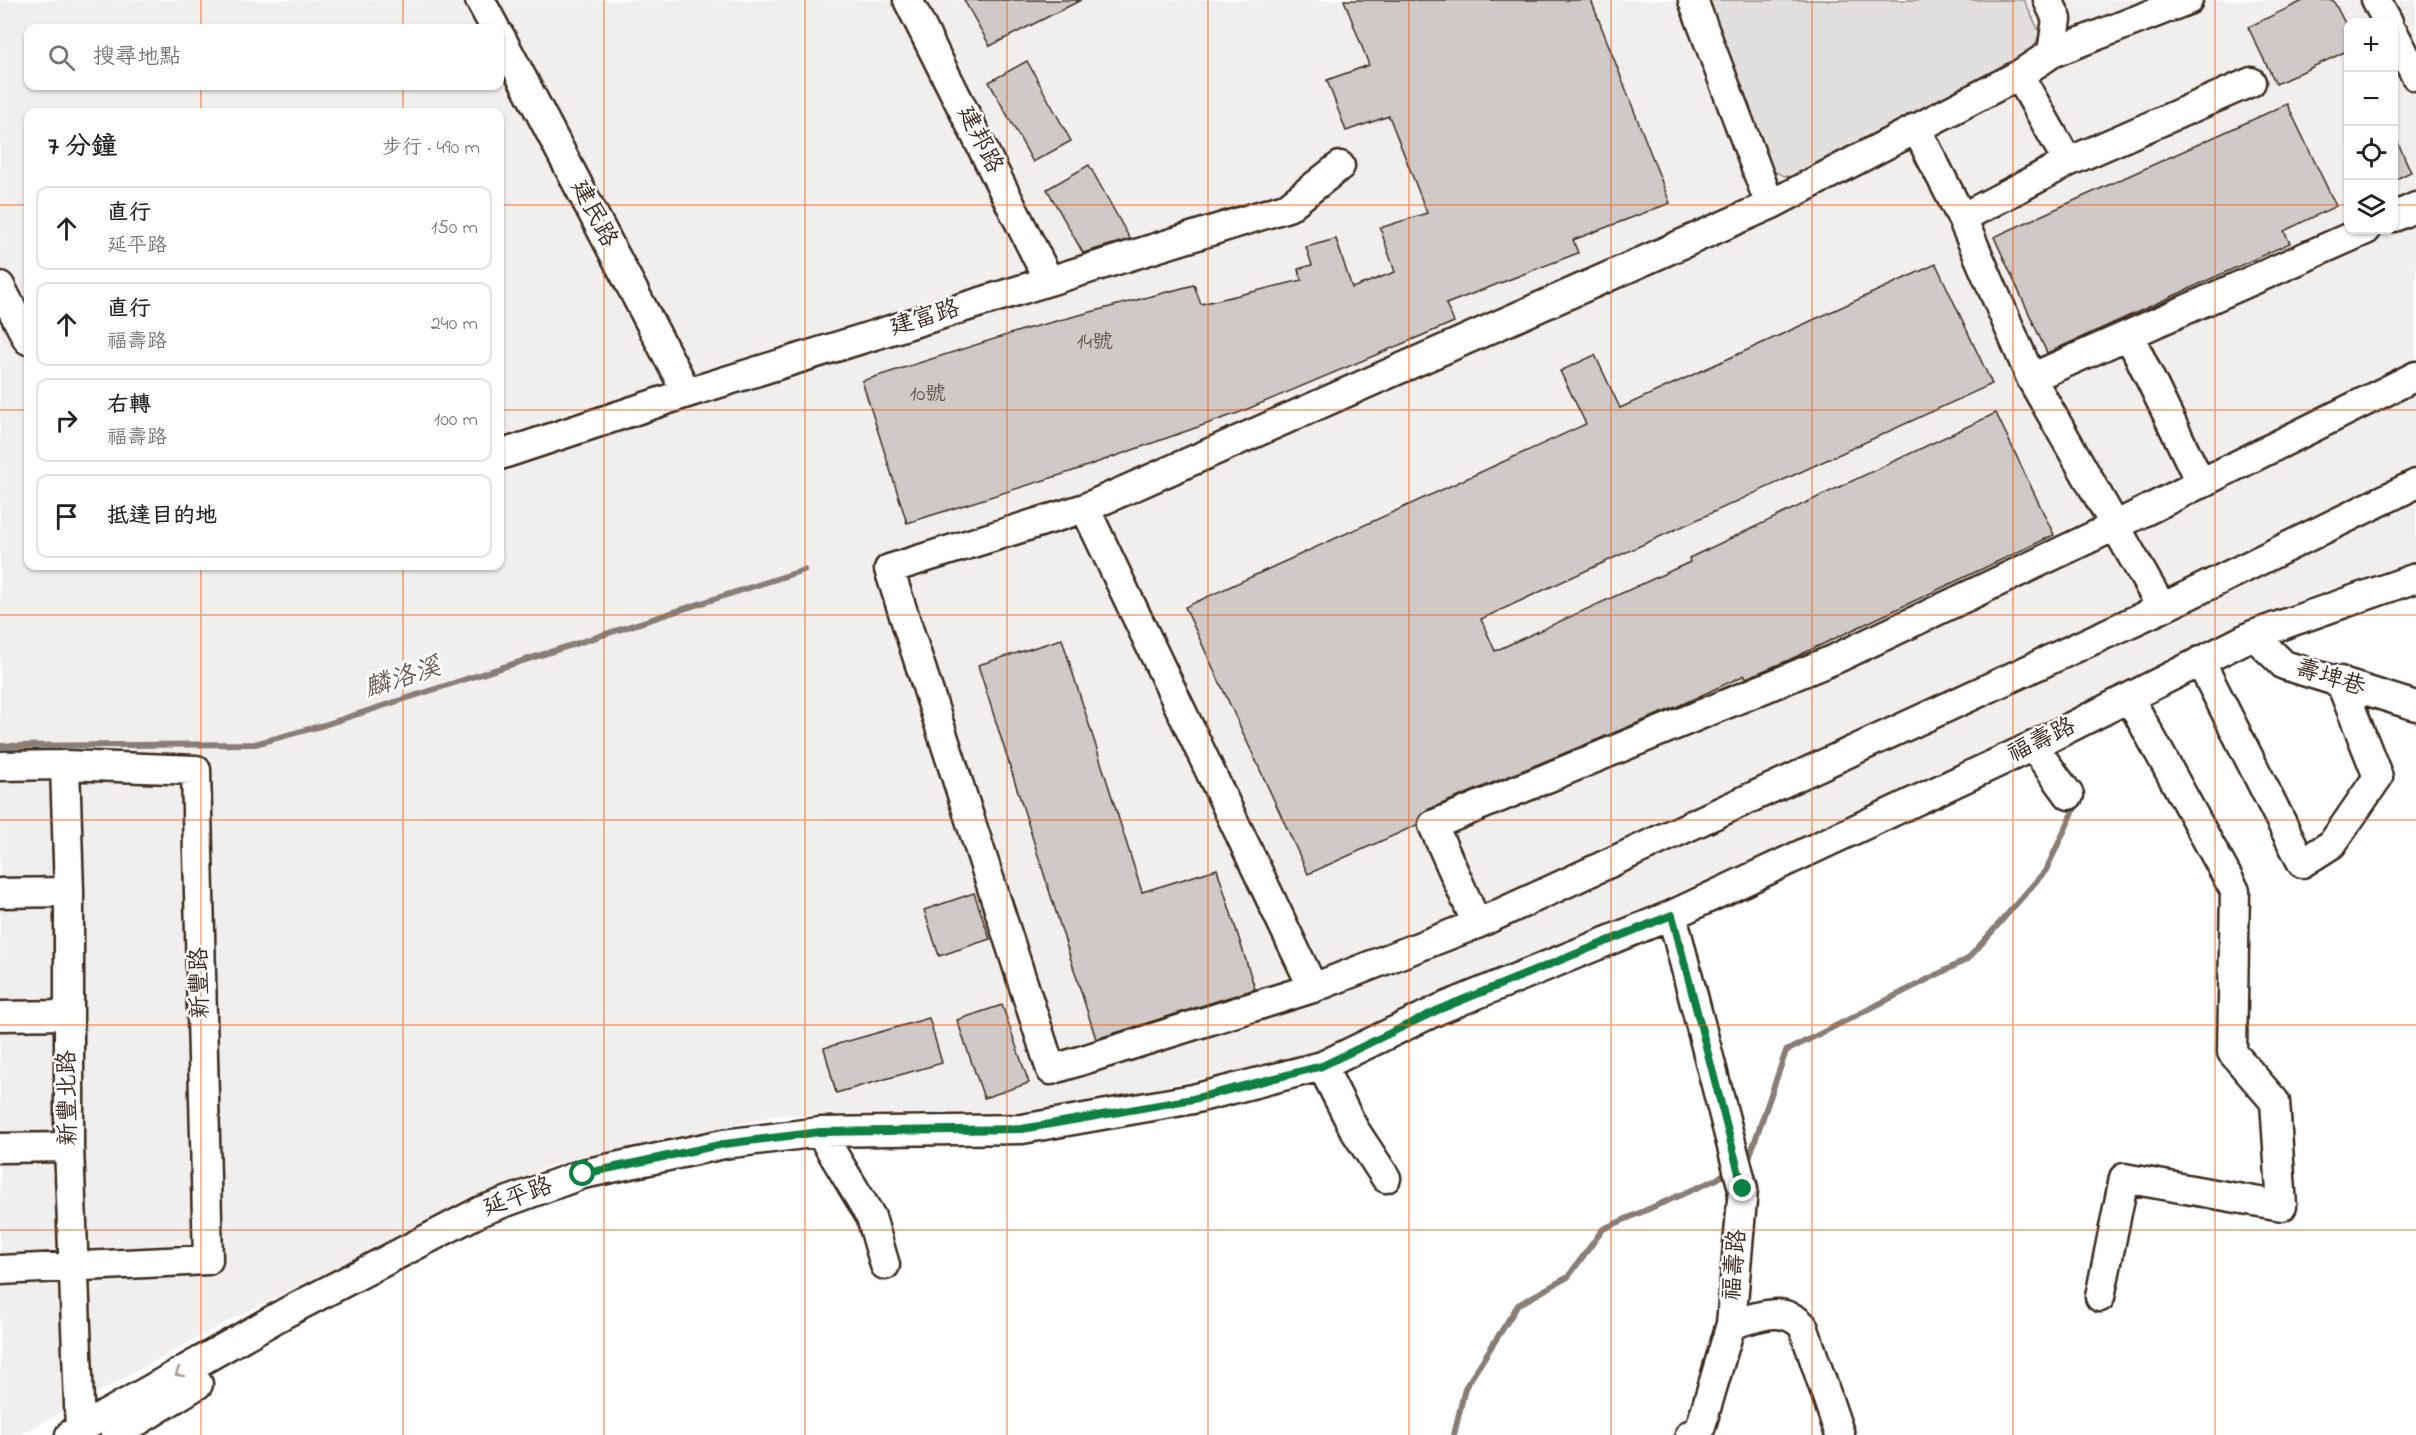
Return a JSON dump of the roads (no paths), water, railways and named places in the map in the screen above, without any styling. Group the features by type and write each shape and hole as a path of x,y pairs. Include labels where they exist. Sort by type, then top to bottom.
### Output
{"street":[{"path":"480,0 493,24"},
{"name":"建邦路","path":"908,0 1050,281"},
{"path":"1694,0 1770,205"},
{"path":"2048,0 2057,19 2052,53"},
{"path":"2188,0 2052,53 2019,75 1770,205 1085,508 889,569 1051,1070 1313,988 1477,924 2162,608 2416,484"},
{"path":"2376,0 2386,18"},
{"path":"2398,42 2416,76"},
{"name":"建民路","path":"504,44 687,393"},
{"path":"2019,75 2068,162"},
{"path":"1962,218 2068,162 2251,82"},
{"path":"1916,129 1962,218 2031,378 2162,608"},
{"name":"建富路","path":"504,455 687,393 1288,207 1340,166"},
{"path":"2031,378 2357,234"},
{"path":"0,286 24,332"},
{"path":"2129,335 2201,483"},
{"path":"1477,924 1433,825 1835,659 2115,526 2416,376"},
{"path":"1085,508 1313,988"},
{"name":"福壽路","path":"1022,1129 1193,1099 1322,1066 1440,1009 1672,915 2033,746 2253,635 2416,578"},
{"name":"壽埤巷","path":"2253,635 2284,665 2416,706"},
{"path":"2200,662 2302,863 2332,844 2378,777 2340,681"},
{"path":"2100,1297 2124,1178 2282,1206 2275,1102 2232,1053 2235,891 2130,699"},
{"path":"2033,746 2069,795"},
{"name":"新豐路","path":"0,766 65,765 196,770 208,1260 76,1267"},
{"name":"新豐北路","path":"65,765 69,892 67,1015 69,1147 76,1267 75,1433"},
{"path":"0,892 69,892"},
{"name":"福壽路","path":"1672,915 1743,1189 1731,1324 1782,1312 1794,1316 1803,1326 1840,1435"},
{"path":"0,1016 67,1015"},
{"path":"1322,1066 1354,1129 1386,1178"},
{"name":"延平路","path":"75,1433 285,1313 481,1211 583,1174 724,1144 820,1132 1022,1129"},
{"path":"820,1132 871,1217 885,1265"},
{"path":"0,1148 69,1147"},
{"path":"0,1270 76,1267"},
{"name":"延平路","path":"115,1435 264,1344 285,1313"},
{"path":"1690,1435 1700,1429 1731,1324"}],"waterway":[{"name":"麟洛溪","path":"0,746 255,744 324,725 804,570"},
{"path":"1744,1161 1749,1158 1786,1051 1968,959 2046,870 2075,808"},
{"path":"1454,1435 1465,1388 1518,1305 1568,1277 1603,1229 1717,1179 1731,1169"}]}
